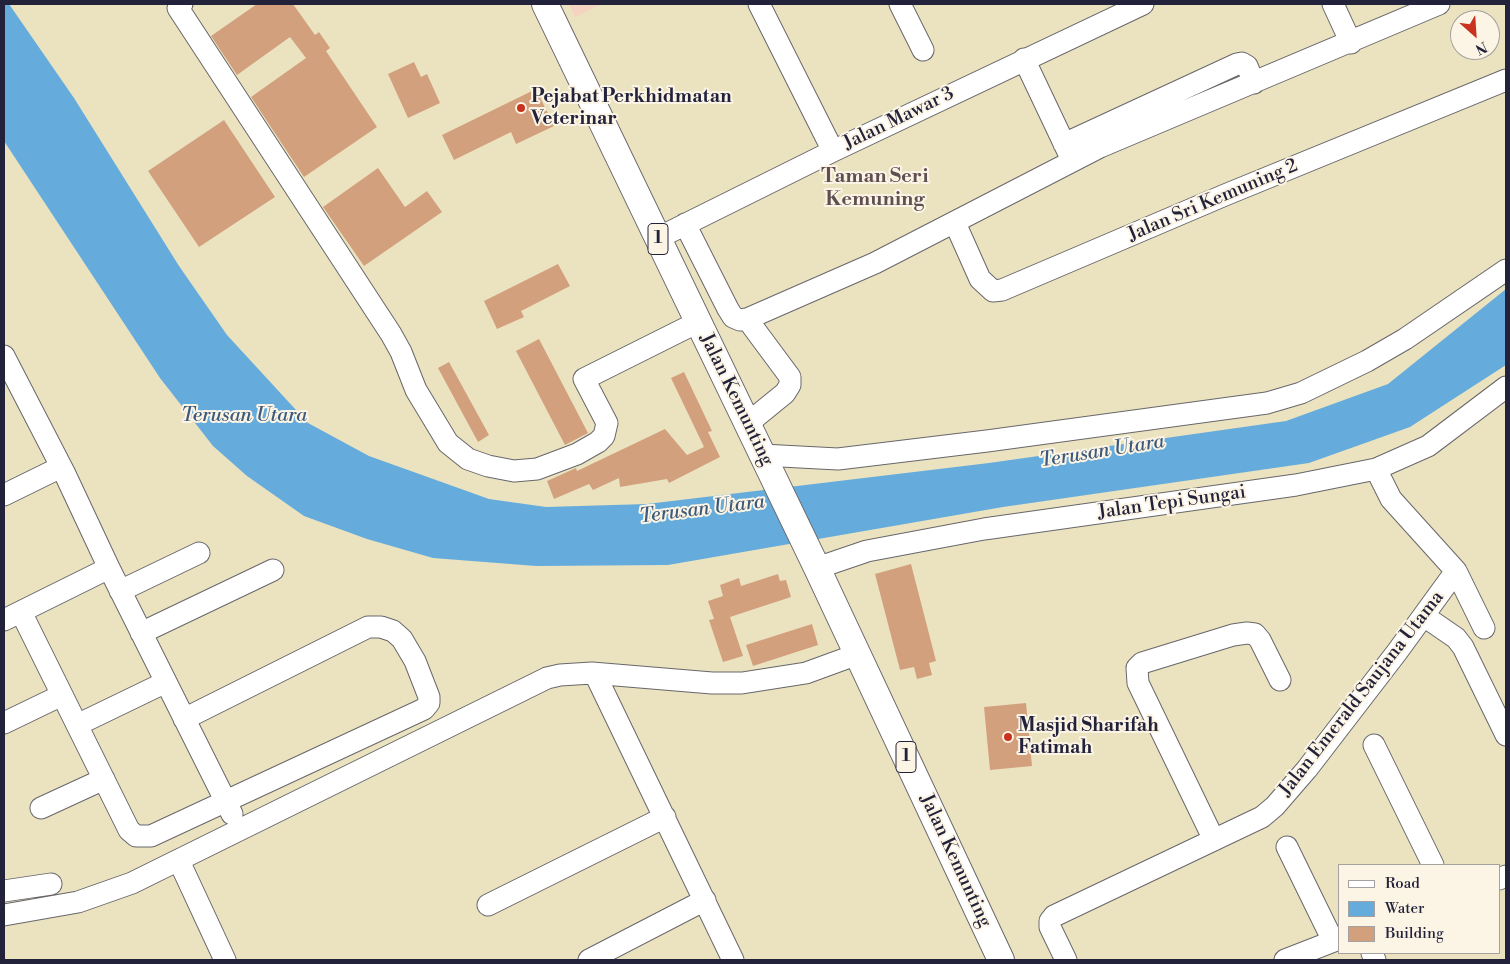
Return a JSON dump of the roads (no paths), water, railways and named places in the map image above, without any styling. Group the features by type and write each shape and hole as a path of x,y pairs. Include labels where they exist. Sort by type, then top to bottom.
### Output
{"main road":[{"name":"Jalan Kemunting","path":"545,4 858,654 1001,960"}],"street":[{"path":"182,4 178,8 391,334 401,352 416,390 448,443 468,459 488,466 514,471 537,469 577,454 598,442 604,436 606,423 584,379 698,322"},
{"path":"759,4 832,151"},
{"path":"900,4 923,50"},
{"name":"Jalan Mawar 3","path":"658,238 832,151 1143,4"},
{"path":"1333,4 1351,43"},
{"path":"686,224 733,317 740,320 747,319 875,263 955,224 1069,152 1142,129 1351,43 1439,4"},
{"path":"1024,59 1069,152"},
{"name":"Jalan Sri Kemuning 2","path":"955,224 980,279 993,291 1002,290 1225,195 1506,80"},
{"path":"767,465 987,442 1267,403 1301,392 1367,361 1412,334 1506,270"},
{"path":"747,319 790,377 790,385 785,393 747,424"},
{"path":"6,366 61,467 120,591 226,801 238,830"},
{"name":"Jalan Tepi Sungai","path":"814,562 984,529 1296,485 1376,469 1428,446 1506,387"},
{"path":"4,495 61,467"},
{"path":"1376,469 1391,499 1456,571 1484,628"},
{"path":"120,591 199,553"},
{"path":"109,568 12,616 62,695 129,830 136,836 151,836 424,709 429,703 429,697 415,661 402,638 393,631 381,627 368,627 184,719"},
{"path":"141,633 272,570"},
{"name":"Jalan Emerald Saujana Utama","path":"1066,960 1050,927 1050,921 1054,916 1214,840 1262,816 1275,806 1307,769 1456,571"},
{"path":"1424,616 1456,638 1463,647 1506,734"},
{"path":"1214,840 1138,683 1137,668 1142,664 1215,640 1247,633 1255,634 1260,640 1280,680"},
{"path":"4,916 91,898 132,883 534,684 560,675 596,674 712,682 742,682 806,673 858,654"},
{"path":"596,674 733,960"},
{"path":"77,725 166,682"},
{"path":"4,723 62,695"},
{"path":"1374,745 1433,864"},
{"path":"41,808 104,779"},
{"path":"488,905 665,817"},
{"path":"1285,960 1336,940 1287,847"},
{"path":"179,861 225,960"},
{"path":"4,890 50,884"},
{"path":"589,960 705,900"}],"water":[{"name":"Terusan Utara","path":"4,4 9,4 74,98 179,266 227,335 308,423 369,456 489,499 546,507 647,504 989,463 1286,421 1388,384 1506,289 1506,365 1410,427 1309,463 1003,507 668,565 536,566 433,558 367,539 304,516 247,476 213,446 160,378 4,141"}],"place":[{"name":"Pejabat Perkhidmatan Veterinar","path":"521,108"},
{"name":"Masjid Sharifah Fatimah","path":"1008,737"}],"district":[{"name":"Taman Seri Kemuning","path":"875,188"}]}
